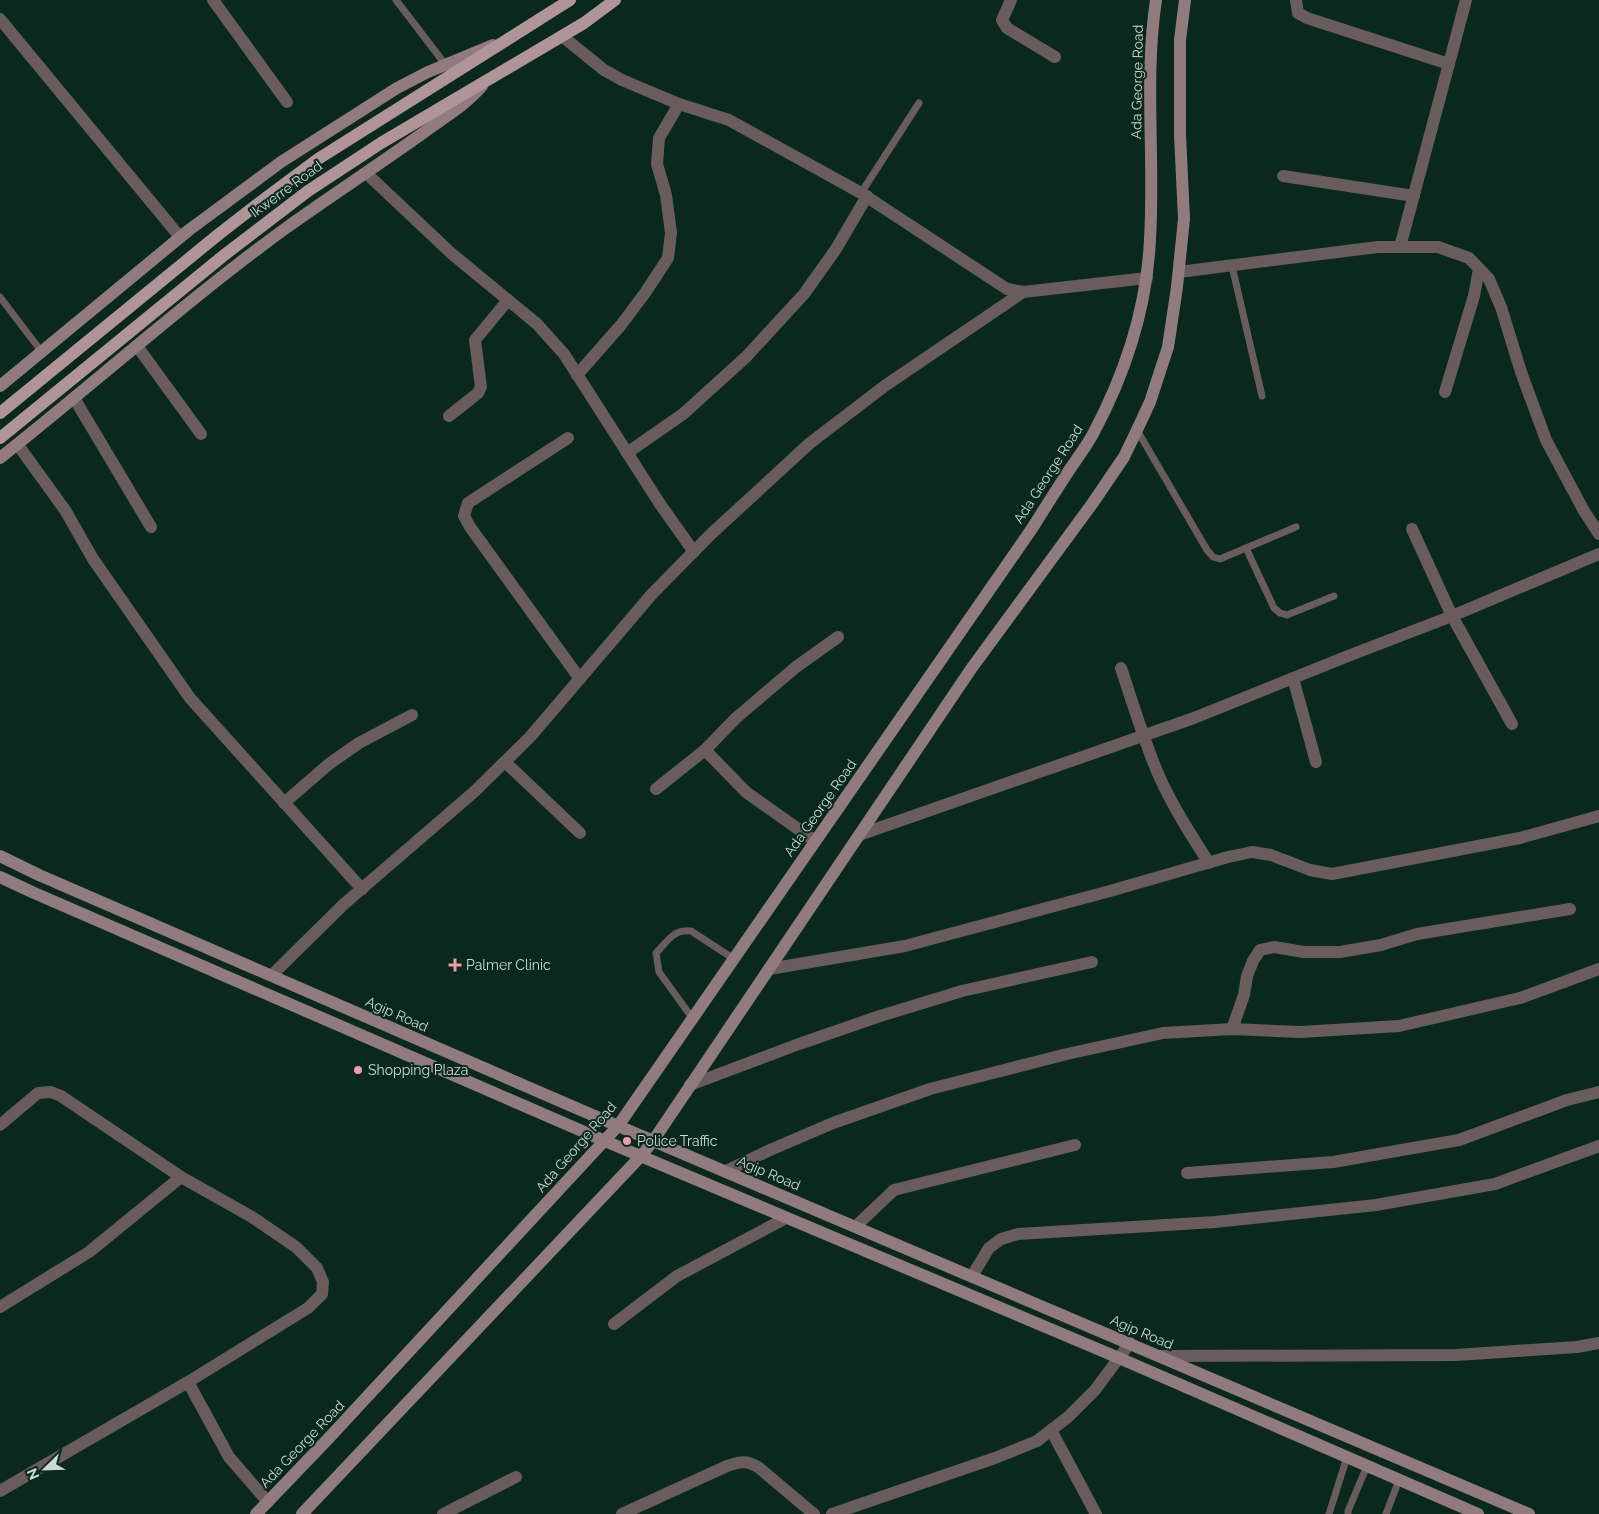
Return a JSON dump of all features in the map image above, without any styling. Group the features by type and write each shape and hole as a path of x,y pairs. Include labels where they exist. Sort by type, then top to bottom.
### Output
{"main road":[{"name":"Ikwerre Road","path":"0,413 219,234 291,179 326,154 570,0"},
{"name":"Ikwerre Road","path":"0,438 223,256 308,190 381,143 584,23 615,0"}],"street":[{"path":"213,0 287,102"},
{"path":"1011,0 1002,20 1006,28 1055,57"},
{"name":"Ada George Road","path":"256,1514 618,1126 1031,530 1092,435 1121,373 1136,329 1147,278 1150,239 1150,76 1152,26 1156,0"},
{"path":"302,1514 641,1156 971,669 1124,457 1150,402 1168,348 1184,219 1180,135 1180,40 1185,0"},
{"path":"1296,0 1298,13 1307,18 1449,64"},
{"path":"1400,247 1466,0"},
{"path":"0,19 180,237"},
{"path":"562,36 604,70 622,80 679,104 730,120 864,194 1007,289 1023,292 1147,278"},
{"path":"0,386 180,237 281,162 397,88 445,64 512,38"},
{"path":"0,458 256,250 462,105 476,93 485,81"},
{"path":"577,375 621,325 668,258 671,233 666,195 657,164 658,138 679,104"},
{"path":"366,173 451,253 537,324 564,354 660,504 694,552"},
{"path":"1283,176 1414,196"},
{"path":"627,453 684,414 746,357 804,294 836,249 864,194"},
{"path":"1178,272 1378,247 1438,247 1468,258 1489,279 1501,307 1521,372 1546,440 1584,511 1599,534"},
{"path":"1445,392 1474,296 1479,269"},
{"path":"272,975 344,904 474,792 505,762 530,737 580,680 652,594 810,443 886,385 1023,292"},
{"path":"449,416 478,392 481,387 475,340 508,300"},
{"path":"137,346 201,434"},
{"path":"74,398 151,527"},
{"path":"568,438 468,503 464,516 580,680"},
{"path":"18,444 65,510 93,559 190,698 362,889"},
{"path":"1412,529 1452,616 1512,724"},
{"path":"859,835 1194,718 1452,616 1599,554"},
{"path":"656,789 705,750 736,718 796,667 838,637"},
{"path":"1121,668 1143,735 1160,777 1178,814 1209,863"},
{"path":"1292,678 1316,762"},
{"path":"284,803 329,764 359,743 412,715"},
{"path":"705,750 746,792 815,842"},
{"path":"505,762 580,833"},
{"path":"769,969 905,946 1252,852 1270,855 1310,870 1332,874 1520,838 1599,816"},
{"name":"Agip Road","path":"0,856 39,875 618,1126 1529,1514"},
{"path":"0,877 605,1141 1119,1358 1478,1514"},
{"path":"1232,1029 1244,995 1247,976 1260,950 1274,947 1304,952 1340,952 1382,945 1417,934 1570,909"},
{"path":"690,1085 799,1044 962,991 1092,962"},
{"path":"726,1172 770,1150 833,1123 930,1089 1068,1054 1163,1033 1232,1029 1300,1032 1399,1026 1520,998 1599,969"},
{"path":"0,1125 38,1093 51,1092 61,1096 181,1177 252,1217 296,1247 317,1268 323,1282 322,1294 308,1308 188,1382 0,1490"},
{"path":"1187,1173 1333,1162 1458,1140 1567,1100 1599,1092"},
{"path":"856,1226 894,1190 1075,1145"},
{"path":"972,1276 989,1248 1000,1239 1018,1234 1215,1222 1376,1205 1495,1184 1599,1146"},
{"path":"0,1307 89,1252 181,1177"},
{"path":"614,1324 677,1276 786,1218"},
{"path":"832,1514 995,1458 1036,1441 1068,1417 1096,1390 1130,1343"},
{"path":"1160,1356 1456,1354 1576,1347 1599,1343"},
{"path":"188,1382 229,1457 268,1502"},
{"path":"1051,1430 1096,1514"},
{"path":"622,1514 727,1466 741,1462 750,1462 814,1514"},
{"path":"443,1514 516,1478"}],"lane":[{"path":"396,0 445,64"},
{"path":"864,194 919,103"},
{"path":"1232,266 1262,396"},
{"path":"0,297 41,352"},
{"path":"1137,430 1213,557 1220,559 1296,527"},
{"path":"1246,548 1274,608 1280,613 1287,615 1334,596"},
{"path":"693,1018 659,972 656,953 677,932 684,930 691,931 734,959"},
{"path":"1329,1514 1347,1457"},
{"path":"1348,1514 1367,1466"},
{"path":"1386,1514 1399,1480"}],"place":[{"name":"Palmer Clinic","path":"455,965"},
{"name":"Shopping Plaza","path":"358,1070"},
{"name":"Police Traffic","path":"627,1141"}]}
